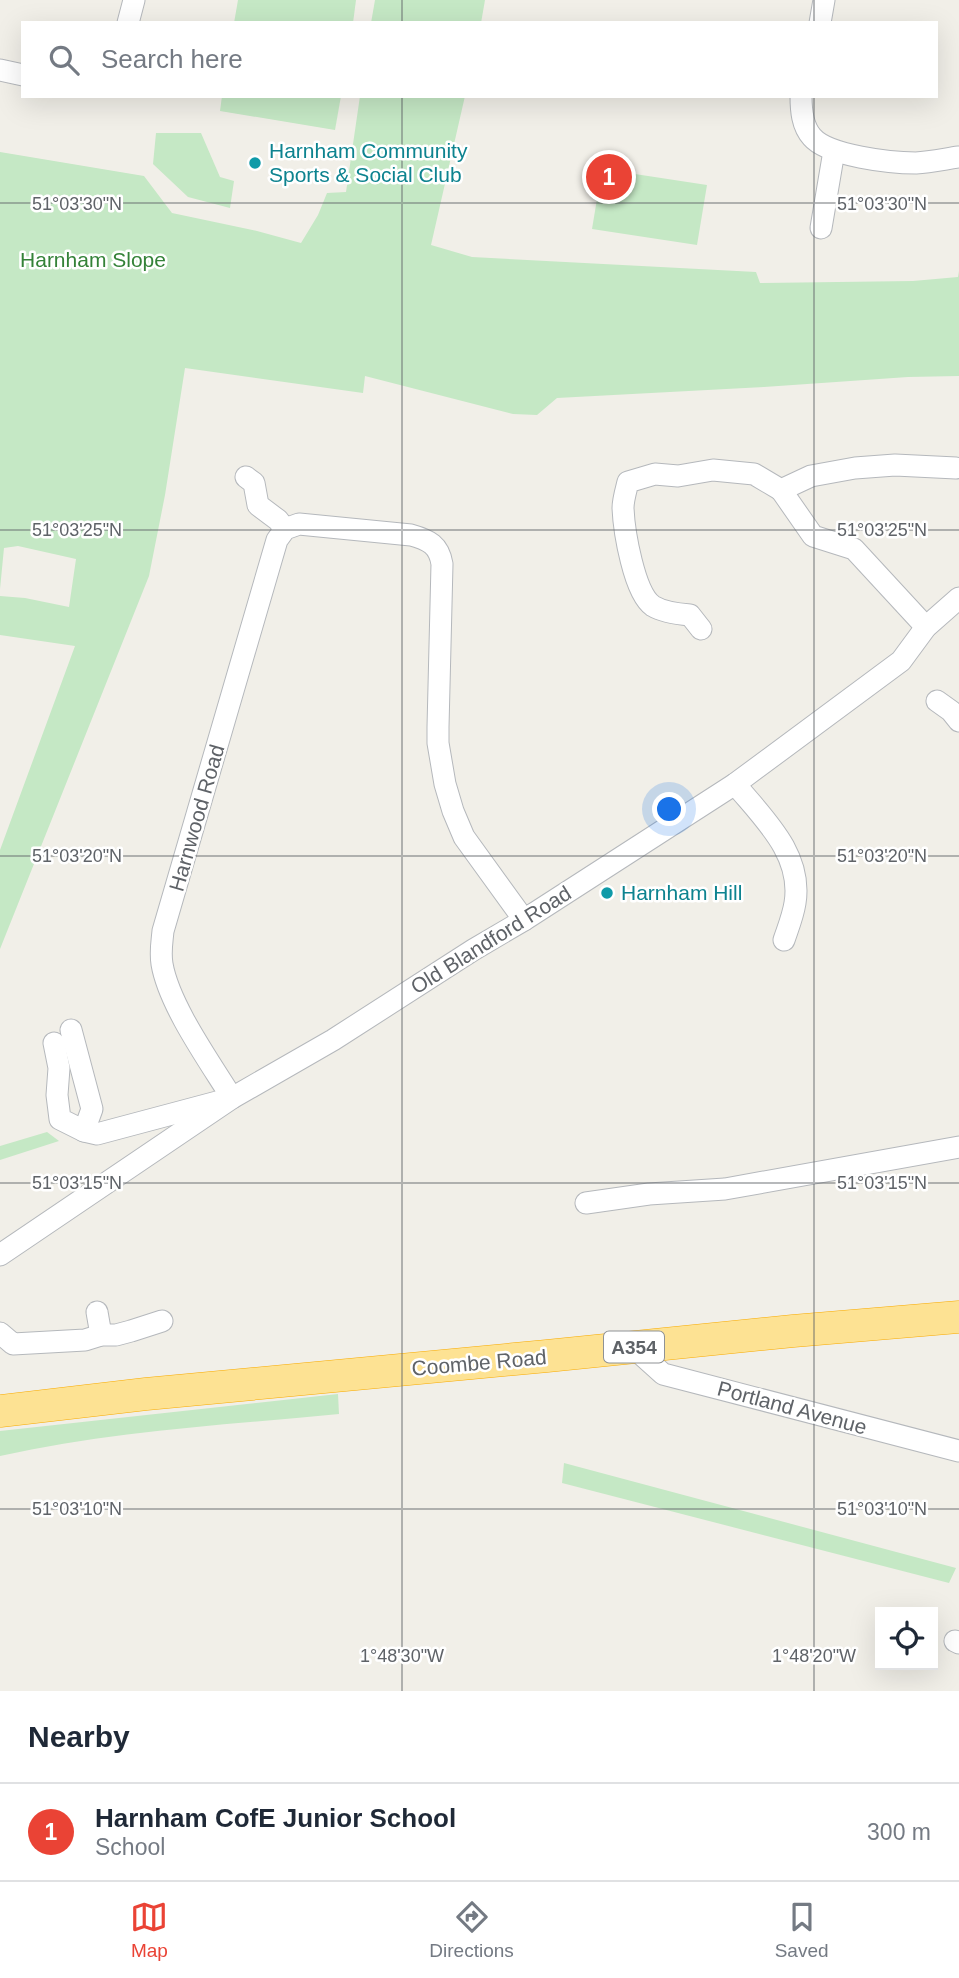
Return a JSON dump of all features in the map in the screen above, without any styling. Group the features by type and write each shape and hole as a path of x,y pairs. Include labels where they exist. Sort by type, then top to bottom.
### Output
{"highway":[{"name":"Coombe Road","path":"0,1411 146,1394 959,1317"}],"street":[{"path":"129,21 134,0"},
{"path":"820,21 824,0"},
{"path":"0,70 21,75"},
{"path":"801,98 807,130 820,144 834,151 916,163 959,157"},
{"path":"821,228 834,151"},
{"path":"781,490 811,476 855,468 895,465 956,468"},
{"path":"701,629 690,615 652,606 638,586 629,554 623,506 628,482 655,474 678,476 713,470 754,474 781,490 813,536 854,549 926,627"},
{"path":"246,477 254,484 258,505 285,529 299,524 411,536 428,540 440,554 442,564 438,736 445,784 464,837 524,920"},
{"name":"Harnwood Road","path":"232,1098 176,1003 162,965 161,949 163,931 277,540 285,529"},
{"name":"Old Blandford Road","path":"0,1255 232,1098 333,1040 735,784 901,661 926,627 959,597"},
{"path":"937,701 959,721"},
{"path":"735,784 779,839 791,860 796,884 795,903 784,940"},
{"path":"83,1131 92,1109 62,1036 57,1095 60,1119 83,1131 97,1134 232,1098"},
{"path":"586,1203 724,1189 959,1147"},
{"path":"97,1312 102,1335"},
{"path":"1,1337 13,1344 75,1341 116,1335 162,1321"},
{"name":"Portland Avenue","path":"633,1348 663,1374 959,1451"}],"green space":[{"path":"238,0 356,0 353,21 234,21"},
{"path":"375,0 485,0 481,21 371,21"},
{"path":"222,98 341,98 335,130 220,111"},
{"name":"Harnham Slope","path":"360,98 465,98 431,245 472,257 756,272 760,283 913,281 958,277 959,271 959,376 557,398 537,415 513,414 365,376 363,393 185,368 149,576 0,949 0,850 75,646 0,635 0,596 69,607 76,559 18,546 4,548 0,589 0,152 144,176 172,213 301,243 318,215 327,193 346,192"},
{"path":"156,133 201,133 220,177 234,181 230,208 188,197 153,164"},
{"path":"602,169 707,185 697,245 592,229"},
{"path":"47,1132 59,1141 0,1160 0,1146"},
{"path":"338,1394 339,1414 84,1440 0,1456 0,1431"},
{"path":"564,1463 956,1568 949,1583 562,1483"}],"place":[{"name":"Harnham Community Sports & Social Club","path":"255,163"},
{"name":"Harnham CofE Junior School","path":"609,177"},
{"name":"Harnham Hill","path":"607,893"}]}
